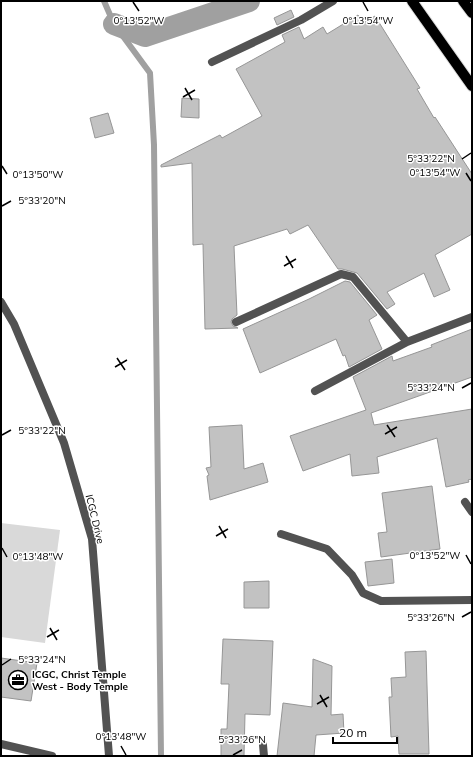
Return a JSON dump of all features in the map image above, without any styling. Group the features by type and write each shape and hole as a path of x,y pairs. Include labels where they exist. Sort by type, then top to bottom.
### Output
{"main road":[{"path":"412,1 472,86"},
{"path":"463,1 472,13"}],"street":[{"path":"212,62 301,20 333,1"},
{"path":"236,322 341,274 353,277 407,342"},
{"name":"ICGC Drive","path":"1,302 14,324 64,443 92,539 109,756"},
{"path":"315,391 407,342 472,316"},
{"path":"465,502 472,512"},
{"path":"281,534 327,549 352,576 363,593 381,601 472,600"},
{"path":"1,744 52,756"},
{"path":"263,745 264,756"}],"shaded area":[{"path":"1,523 60,530 45,643 1,637"}],"building":[{"path":"291,10 294,17 277,25 274,18"},
{"path":"358,15 363,23 375,16 420,88 417,89 434,118 435,117 472,174 472,234 435,255 450,290 434,297 424,273 387,292 395,304 387,309 357,273 338,269 308,225 290,234 287,229 234,246 237,315 231,322 233,326 238,328 205,329 203,244 193,245 192,163 161,167 161,165 220,135 222,138 262,116 236,69 285,42 282,35 299,27 304,39 323,27 327,34"},
{"path":"182,98 199,99 199,118 181,117"},
{"path":"108,113 114,133 95,138 90,118"},
{"path":"345,281 350,282 377,315 369,320 382,349 349,367 345,355 343,356 336,339 260,373 243,329"},
{"path":"472,329 472,377 371,413 374,425 472,409 472,479 468,480 469,482 446,487 437,438 377,457 379,473 352,476 350,454 303,471 290,436 366,410 353,377 392,356 393,361 432,347 431,345"},
{"path":"242,425 244,469 263,463 268,482 210,500 207,476 209,475 206,468 211,467 209,427"},
{"path":"432,486 440,549 381,557 378,533 387,532 382,493"},
{"path":"392,559 394,583 368,586 365,562"},
{"path":"269,581 269,608 244,608 244,582"},
{"path":"223,639 273,641 270,715 245,714 244,756 221,756 221,729 227,729 229,684 221,684"},
{"path":"426,651 429,754 399,754 398,736 391,737 389,697 392,697 391,678 406,677 405,652"},
{"name":"ICGC, Christ Temple West - Body Temple","path":"1,658 37,663 31,701 1,697"},
{"path":"313,659 332,666 331,715 343,714 344,733 316,735 314,756 277,756 283,703 312,707"}],"waterway":[{"path":"104,1 114,24 150,73 154,145 161,756"},
{"path":"114,24 145,36 249,1"}],"place":[{"name":"ICGC, Christ Temple West - Body Temple","path":"18,680"}]}
